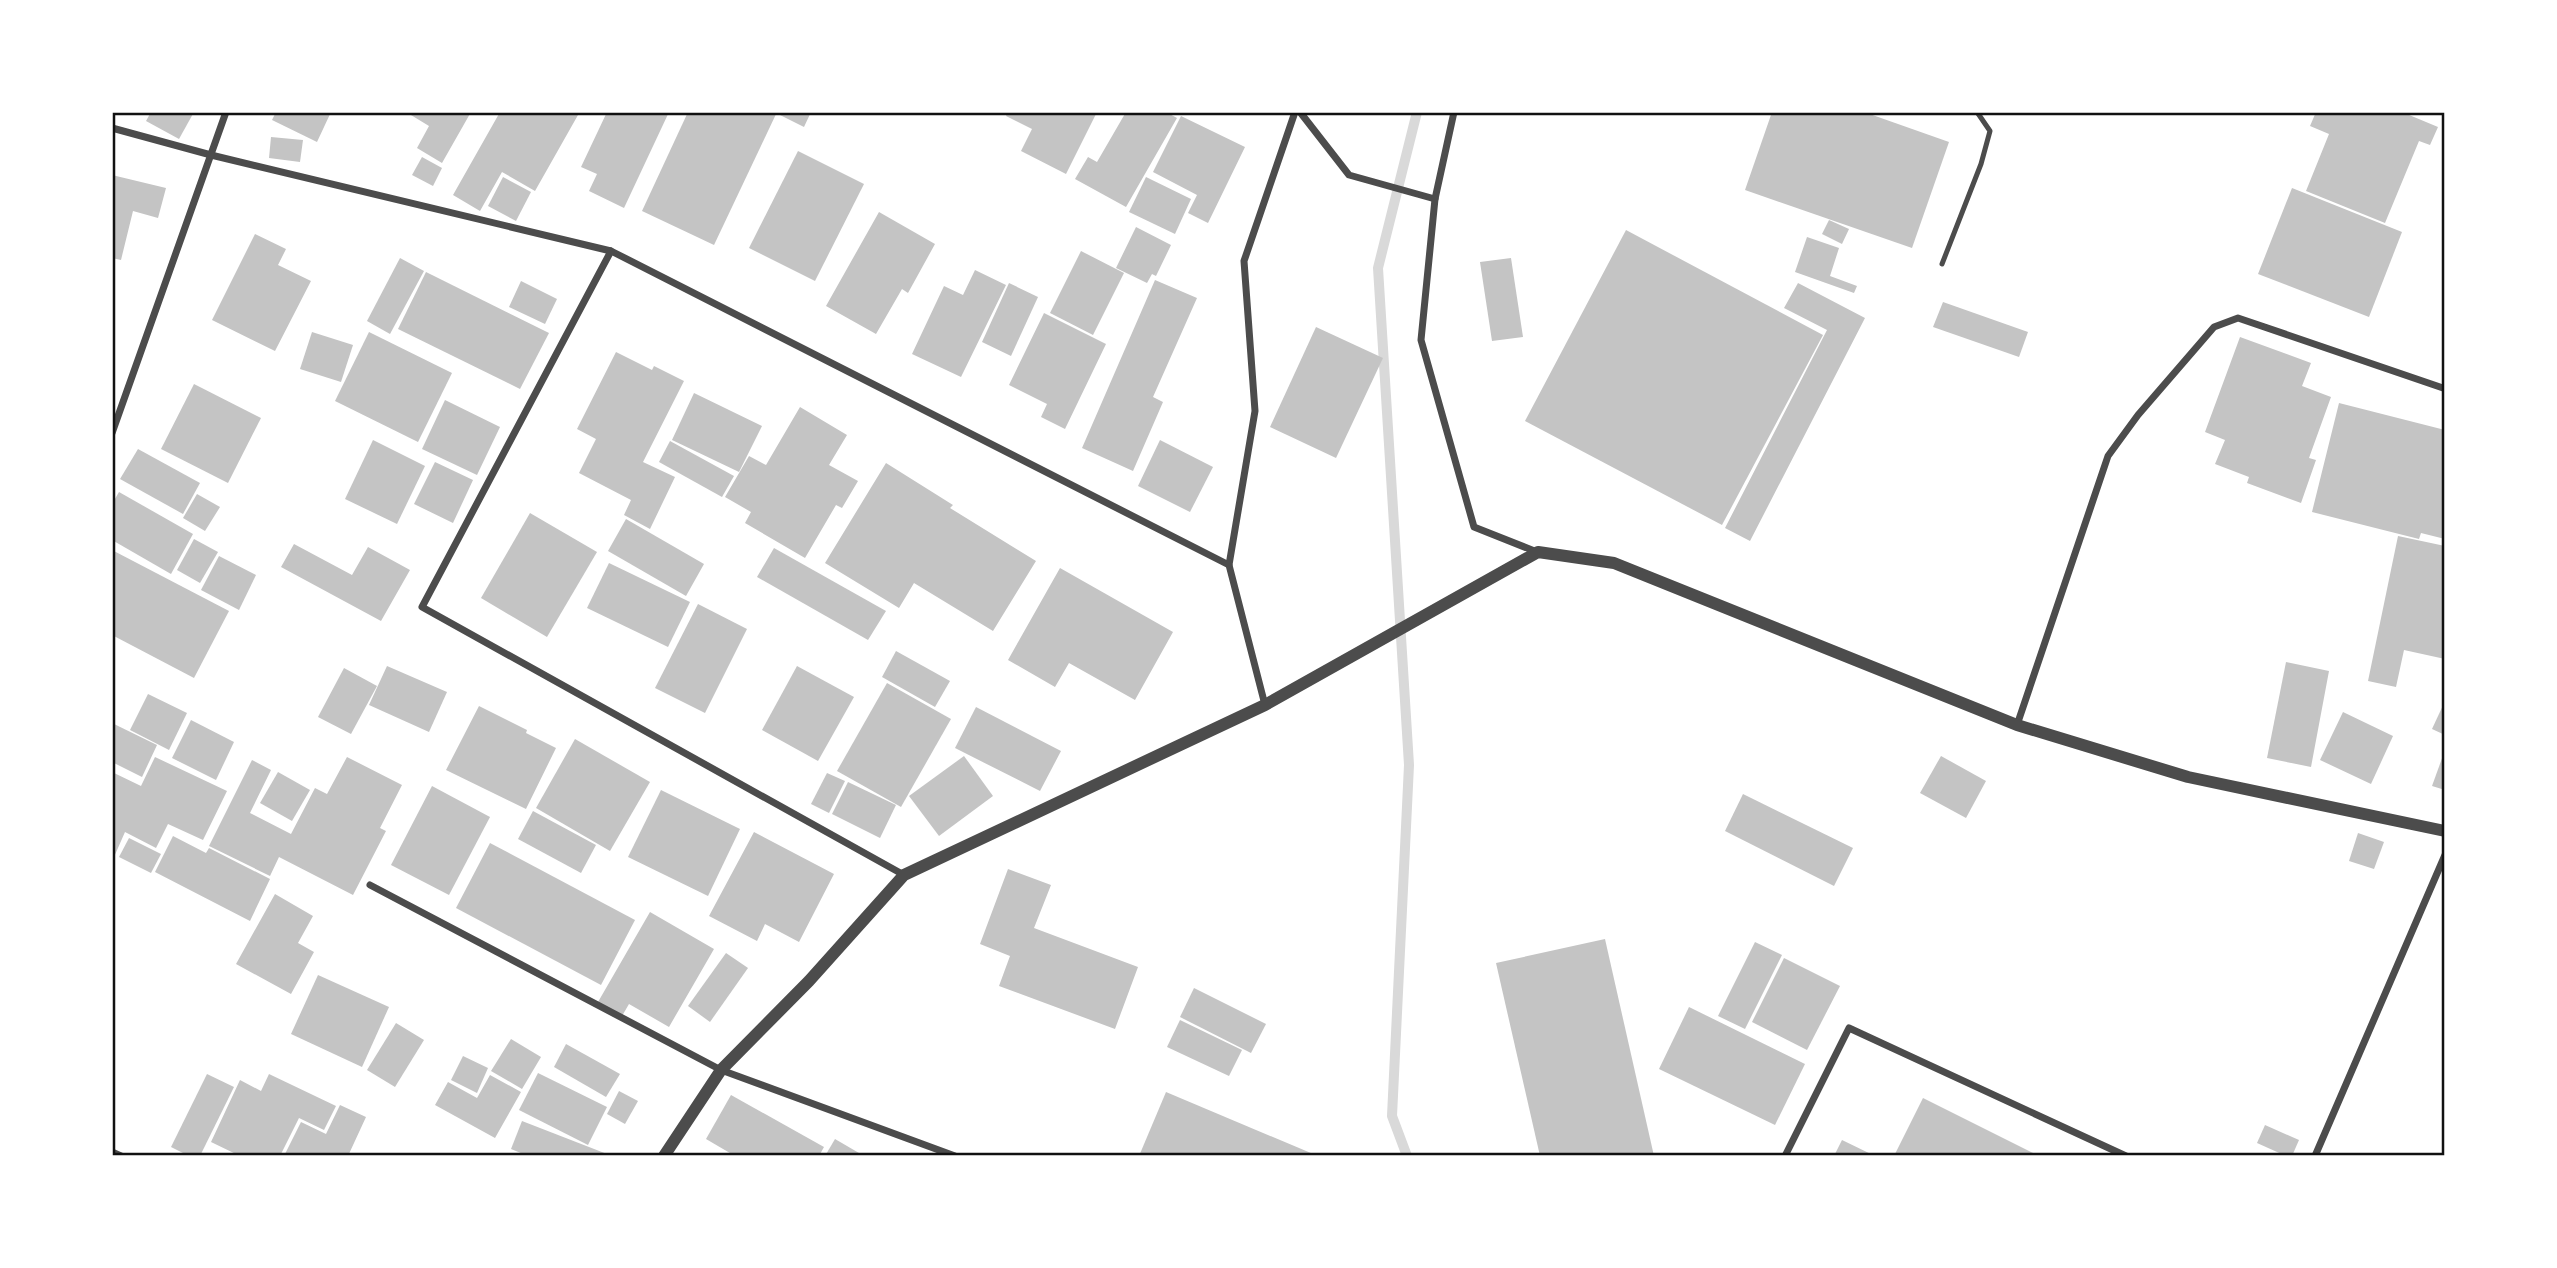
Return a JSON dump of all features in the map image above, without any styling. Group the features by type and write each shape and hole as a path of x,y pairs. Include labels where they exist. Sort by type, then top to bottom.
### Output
{"street":[{"path":"112,433 226,112"},
{"path":"1297,112 1349,176 1435,199"},
{"path":"1265,705 1229,565 1255,411 1244,261 1297,112"},
{"path":"1454,112 1435,199 1421,340 1474,527 1538,552 1614,563 2017,725 2188,777 2445,831"},
{"path":"112,128 211,155 611,251 1229,565"},
{"path":"611,251 422,607 904,875"},
{"path":"2017,725 2108,456 2138,415 2214,327 2238,318 2443,388"},
{"path":"664,1156 722,1070 809,981 904,875 1265,705 1538,552"},
{"path":"2315,1156 2445,855"},
{"path":"370,885 722,1070 956,1156"},
{"path":"1785,1156 1849,1028 2126,1156"},
{"path":"112,1152 121,1156"}],"lane":[{"path":"1942,264 1981,164 1990,131 1977,112"}],"building":[{"path":"151,112 194,112 179,139 146,121"},
{"path":"276,112 331,112 317,142 272,120"},
{"path":"406,112 471,112 442,163 417,148 429,126"},
{"path":"500,112 572,112 578,115 535,191 502,172 480,211 453,195"},
{"path":"607,112 669,112 624,208 589,191 597,174 581,167"},
{"path":"688,112 777,112 714,245 642,211"},
{"path":"811,112 804,127 778,114"},
{"path":"1008,112 1097,112 1066,174 1021,151 1032,129 1006,116"},
{"path":"1126,112 1166,112 1177,118 1126,207 1075,179 1088,157 1097,162"},
{"path":"1772,112 1864,112 1949,142 1912,248 1745,190"},
{"path":"2316,112 2402,112 2438,127 2430,145 2419,141 2385,223 2306,191 2329,134 2310,126"},
{"path":"1181,116 1245,147 1208,223 1188,213 1197,195 1153,172"},
{"path":"271,137 303,140 300,162 269,158"},
{"path":"798,151 864,184 815,281 749,248"},
{"path":"422,157 442,168 433,186 412,175"},
{"path":"112,175 166,188 158,218 133,211 121,260 112,258"},
{"path":"503,177 531,192 516,221 488,206"},
{"path":"1146,177 1191,199 1175,234 1129,212"},
{"path":"2292,188 2402,232 2369,317 2258,274"},
{"path":"879,212 935,244 908,293 902,289 876,334 826,306"},
{"path":"1829,220 1849,229 1842,244 1822,234"},
{"path":"1136,227 1171,245 1156,276 1152,274 1147,283 1116,268"},
{"path":"1626,230 1823,335 1722,525 1525,421"},
{"path":"255,234 286,249 278,265 311,281 275,351 212,320"},
{"path":"1807,237 1839,248 1830,276 1857,286 1854,293 1795,272"},
{"path":"1081,251 1124,273 1093,335 1050,313"},
{"path":"400,258 424,271 390,334 367,321"},
{"path":"1511,258 1523,337 1492,341 1480,262"},
{"path":"975,270 1006,285 961,377 912,354 944,286 963,295"},
{"path":"426,272 549,333 520,389 398,329"},
{"path":"1155,280 1197,298 1153,397 1163,402 1133,471 1082,448"},
{"path":"521,281 557,299 545,324 509,307"},
{"path":"1009,283 1038,297 1011,356 982,342"},
{"path":"1798,283 1865,318 1750,541 1725,528 1827,330 1784,308"},
{"path":"1943,302 2028,332 2019,357 1933,327"},
{"path":"1044,313 1106,344 1065,429 1041,417 1047,404 1009,385"},
{"path":"1316,327 1383,358 1336,458 1270,427"},
{"path":"312,332 353,345 341,382 300,369"},
{"path":"369,332 452,373 418,442 335,401"},
{"path":"2240,337 2311,363 2302,386 2331,397 2309,458 2316,460 2301,503 2247,483 2249,477 2215,464 2225,440 2205,432"},
{"path":"616,352 652,370 654,366 684,381 643,462 675,477 650,529 624,515 631,500 579,473 596,439 577,429"},
{"path":"194,384 261,418 228,483 161,449"},
{"path":"694,393 762,426 739,472 672,440"},
{"path":"445,400 500,427 477,475 422,449"},
{"path":"2339,403 2445,430 2445,539 2421,533 2419,539 2312,512"},
{"path":"800,407 847,435 829,465 858,481 842,508 836,505 805,558 745,523 751,512 725,497 749,456 766,465"},
{"path":"373,440 425,466 397,524 345,499"},
{"path":"1160,440 1213,467 1190,512 1138,486"},
{"path":"670,441 734,476 722,497 659,462"},
{"path":"138,449 200,483 183,514 120,479"},
{"path":"435,462 473,480 453,523 414,504"},
{"path":"886,463 953,505 950,508 1036,561 993,631 914,583 899,608 825,563"},
{"path":"119,492 193,534 171,574 112,540 112,504"},
{"path":"197,494 220,507 205,531 183,518"},
{"path":"530,513 597,552 547,637 481,598"},
{"path":"626,519 704,564 686,596 608,551"},
{"path":"2398,536 2445,546 2445,659 2404,650 2396,687 2368,681"},
{"path":"194,539 218,552 200,583 177,570"},
{"path":"294,544 352,575 368,547 410,570 381,621 281,567"},
{"path":"774,548 886,611 868,640 757,577"},
{"path":"112,550 229,611 194,678 112,635"},
{"path":"219,556 256,575 239,610 201,590"},
{"path":"609,563 690,602 668,647 587,608"},
{"path":"1060,568 1173,632 1135,700 1069,663 1055,687 1008,660"},
{"path":"698,604 747,629 705,713 655,688"},
{"path":"896,651 950,681 935,707 882,677"},
{"path":"2286,662 2329,671 2311,767 2267,758"},
{"path":"387,666 447,692 429,732 369,705"},
{"path":"797,666 854,697 818,761 762,730"},
{"path":"344,668 377,686 351,734 318,717"},
{"path":"887,683 951,719 901,807 837,771"},
{"path":"148,694 187,713 169,750 130,730"},
{"path":"2445,701 2445,735 2432,729"},
{"path":"479,706 556,748 526,809 446,770"},
{"path":"976,707 1061,751 1040,791 955,748"},
{"path":"2343,712 2393,736 2371,784 2320,760"},
{"path":"191,720 234,742 216,780 172,758"},
{"path":"112,723 157,745 142,777 112,762"},
{"path":"575,739 650,782 610,851 536,808"},
{"path":"2445,750 2445,790 2432,786"},
{"path":"964,756 993,796 939,836 909,796"},
{"path":"1941,756 1986,781 1966,818 1920,793"},
{"path":"155,757 227,791 203,840 168,824 156,848 125,832 114,857 112,772 141,786"},
{"path":"347,757 402,785 380,828 386,831 353,895 279,857 270,876 209,846 252,760 271,770 250,813 291,834 315,788 327,794"},
{"path":"278,772 310,790 292,821 260,803"},
{"path":"827,773 845,781 829,813 811,804"},
{"path":"848,782 896,805 880,838 832,814"},
{"path":"432,786 490,817 449,895 391,865"},
{"path":"661,790 740,829 708,896 628,857"},
{"path":"1743,794 1853,848 1834,886 1725,831"},
{"path":"533,811 596,845 581,873 518,839"},
{"path":"754,832 834,874 799,942 765,924 757,941 709,916"},
{"path":"2358,833 2384,842 2374,869 2349,861"},
{"path":"173,836 206,853 209,848 270,879 250,921 155,872"},
{"path":"129,838 161,854 151,873 119,857"},
{"path":"490,843 635,920 601,985 456,908"},
{"path":"1008,869 1051,885 1034,928 1138,967 1115,1029 999,986 1010,956 980,944"},
{"path":"275,894 313,916 298,943 314,952 291,994 236,964"},
{"path":"650,912 714,949 669,1027 629,1004 622,1016 598,1002"},
{"path":"1605,939 1654,1156 1540,1156 1496,963"},
{"path":"1755,942 1782,955 1745,1029 1718,1016"},
{"path":"726,953 748,968 710,1022 688,1006"},
{"path":"1784,958 1840,986 1807,1050 1752,1022"},
{"path":"318,975 389,1007 362,1067 291,1034"},
{"path":"1194,988 1266,1024 1251,1053 1180,1017"},
{"path":"1689,1007 1805,1064 1775,1125 1659,1069"},
{"path":"1180,1020 1242,1050 1229,1076 1167,1047"},
{"path":"396,1023 424,1040 395,1087 367,1070"},
{"path":"511,1039 541,1057 522,1089 491,1071"},
{"path":"566,1044 620,1074 606,1097 554,1067"},
{"path":"463,1056 488,1068 477,1093 451,1080"},
{"path":"538,1073 607,1107 588,1145 519,1110"},
{"path":"207,1074 234,1087 200,1156 189,1156 171,1147"},
{"path":"269,1074 336,1106 324,1130 299,1118 280,1156 240,1156 211,1142 240,1080 261,1091"},
{"path":"490,1075 521,1092 495,1138 435,1105 448,1082 477,1098"},
{"path":"619,1091 638,1101 625,1124 607,1114"},
{"path":"1166,1092 1318,1156 1139,1156"},
{"path":"731,1095 824,1147 819,1156 735,1156 706,1139"},
{"path":"1923,1098 2039,1156 1894,1156"},
{"path":"340,1105 366,1117 348,1156 284,1156 301,1122 326,1134"},
{"path":"522,1121 607,1154 528,1156 511,1149"},
{"path":"2265,1125 2299,1140 2292,1156 2257,1143"},
{"path":"835,1139 859,1153 857,1156 825,1156"},
{"path":"1842,1140 1875,1156 1834,1156"}],"waterway":[{"path":"1407,1156 1392,1116 1409,765 1378,268 1417,112"}]}
